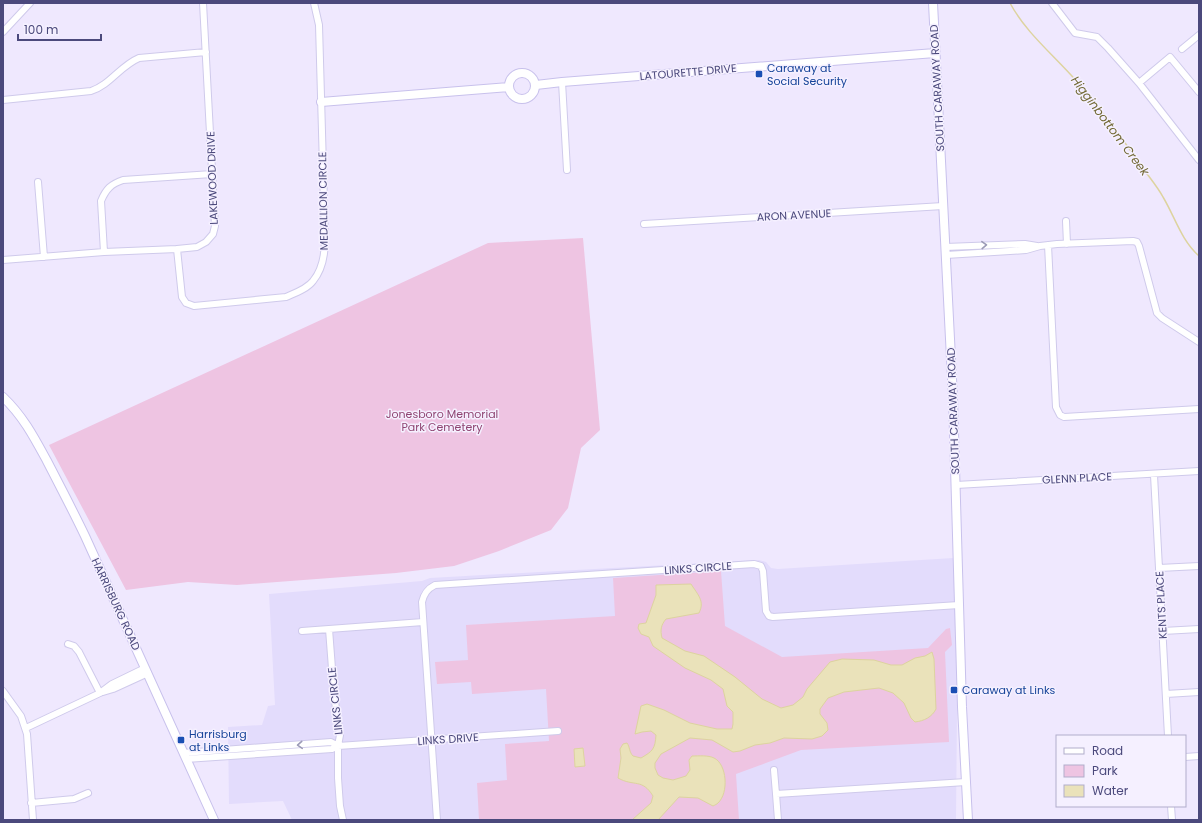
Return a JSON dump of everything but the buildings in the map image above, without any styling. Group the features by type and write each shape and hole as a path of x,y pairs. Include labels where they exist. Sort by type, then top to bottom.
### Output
{"street":[{"path":"3,32 30,3"},
{"name":"LAKEWOOD DRIVE","path":"3,260 104,252 197,247 206,242 213,234 215,226 203,3"},
{"name":"MEDALLION CIRCLE","path":"177,249 182,297 186,304 194,306 286,297 298,292 313,282 325,255 319,25 314,3"},
{"name":"SOUTH CARAWAY ROAD","path":"933,3 946,251 956,485 962,707 968,820"},
{"path":"1052,3 1075,34 1097,37 1139,83 1199,160"},
{"path":"1182,49 1199,35"},
{"path":"3,100 91,91 101,87 133,60 140,58 206,52"},
{"name":"LATOURETTE DRIVE","path":"536,85 935,53"},
{"path":"1139,83 1170,57 1199,92"},
{"path":"520,73 528,74 532,77 536,85 530,98 521,100 513,96 509,87 512,78 520,73"},
{"path":"562,82 567,170"},
{"path":"321,102 509,87"},
{"path":"104,252 101,201 109,186 123,180 212,174"},
{"path":"38,182 44,257"},
{"name":"ARON AVENUE","path":"644,224 943,206"},
{"path":"1066,221 1067,244"},
{"path":"946,251 1025,244 1040,246 1133,240 1137,242 1139,246 1158,313 1162,318 1199,342"},
{"path":"1048,245 1056,407 1060,415 1064,417 1199,409"},
{"name":"HARRISBURG ROAD","path":"3,397 20,415 62,490 85,536 214,820"},
{"name":"GLENN PLACE","path":"956,485 1154,475 1199,471"},
{"name":"KENTS PLACE","path":"1154,475 1168,735"},
{"name":"LINKS CIRCLE","path":"437,820 422,602 426,591 436,585 754,564 761,566 763,571 766,612 769,616 773,617 959,605"},
{"path":"1159,568 1199,566"},
{"path":"302,631 423,622"},
{"name":"LINKS CIRCLE","path":"329,629 334,695 340,735 338,746 340,806 343,820"},
{"path":"1163,631 1199,629"},
{"path":"68,644 74,646 79,652 100,693"},
{"path":"26,728 100,693 113,689 147,671"},
{"path":"3,691 19,712 26,728 33,820"},
{"path":"1166,694 1199,692"},
{"name":"LINKS DRIVE","path":"185,756 332,749 338,746 558,731"},
{"path":"1186,757 1199,756"},
{"path":"774,770 778,820"},
{"path":"776,794 966,782"},
{"path":"32,803 74,799 88,793"},
{"path":"1171,807 1172,820"}],"shaded area":[{"path":"953,558 958,605 956,820 292,820 283,801 229,804 228,727 262,725 268,706 275,705 269,594 422,581 430,578 759,560 766,562 771,568 778,569"}],"green space":[{"name":"Jonesboro Memorial Park Cemetery","path":"583,238 600,430 581,448 568,508 551,530 499,551 454,566 396,573 237,585 188,582 126,590 49,445 488,243"},
{"path":"721,571 725,626 782,657 928,648 946,629 950,628 952,645 945,652 949,742 801,750 736,774 739,820 479,820 477,783 507,780 505,744 549,741 546,689 472,694 471,682 437,684 435,662 468,660 466,625 615,616 613,578"}],"water":[{"path":"691,584 701,601 701,609 699,613 666,619 661,628 662,638 685,651 704,656 735,677 762,699 781,708 793,705 803,697 807,689 830,662 842,659 874,660 891,665 902,665 915,658 925,656 932,652 934,659 936,709 927,718 922,721 915,722 911,718 904,703 893,693 879,688 844,692 828,698 820,709 820,714 827,723 828,730 822,736 812,739 784,738 733,752 712,740 690,738 661,754 655,763 655,768 658,775 663,778 673,780 686,776 690,770 689,760 692,756 712,757 722,766 724,772 725,786 722,798 713,806 698,798 679,797 658,820 632,820 651,803 653,796 645,787 618,778 621,758 620,749 623,744 627,743 633,756 641,758 653,749 655,744 656,735 651,731 635,734 641,706 647,704 664,710 690,723 717,729 732,729 733,712 727,706 723,689 711,680 685,668 653,646 649,637 641,634 638,628 639,624 646,623 656,595 656,585"},
{"path":"583,748 585,766 575,767 574,749"}],"waterway":[{"name":"Higginbottom Creek","path":"1010,3 1030,32 1081,86 1108,120 1158,189 1187,243 1199,256"}],"place":[{"name":"Caraway at Social Security","path":"759,74"},
{"name":"Caraway at Links","path":"954,690"},
{"name":"Harrisburg at Links","path":"181,740"}]}
